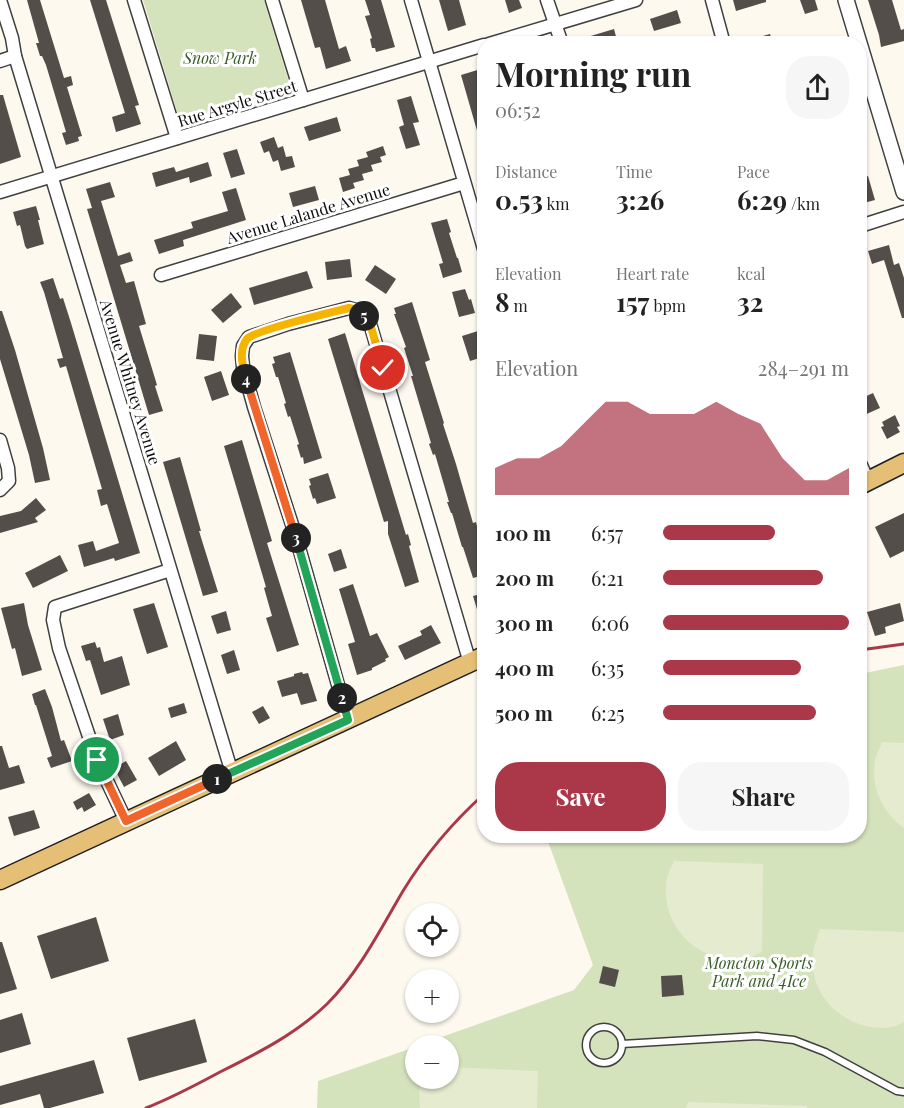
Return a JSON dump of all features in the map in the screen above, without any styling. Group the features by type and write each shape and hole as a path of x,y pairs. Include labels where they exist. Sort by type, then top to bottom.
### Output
{"main road":[{"path":"867,482 904,463"},
{"path":"867,482 904,472"},
{"path":"0,880 477,660"}],"street":[{"name":"Avenue Whitney Avenue","path":"0,0 232,773"},
{"path":"134,0 177,138"},
{"path":"272,0 303,100"},
{"path":"411,0 477,226"},
{"path":"547,0 560,36"},
{"path":"516,36 636,0"},
{"path":"712,0 722,36"},
{"path":"846,0 857,36"},
{"name":"Rue Argyle Street","path":"0,192 477,47"},
{"path":"0,61 15,56"},
{"path":"867,70 904,192"},
{"name":"Avenue Lalande Avenue","path":"162,275 464,183"},
{"path":"867,224 904,212"},
{"path":"348,720 296,537 243,367 243,345 249,337 349,308 359,310 366,317 477,657"},
{"path":"0,440 8,468 9,481 0,490"},
{"path":"126,821 97,760 59,648 53,620 55,607 170,570"}],"lane":[{"path":"600,1027 615,1030 622,1044 618,1056 612,1062 604,1063 589,1056 586,1045 590,1034 594,1029 600,1027"},
{"path":"622,1044 757,1036 794,1040 825,1052 897,1091 904,1092"}],"green space":[{"name":"Snow Park","path":"143,0 264,0 293,95 182,128"},
{"name":"Moncton Sports Park and 4Ice","path":"904,665 904,1108 317,1108 318,1081 405,1051 405,1089 459,1089 459,1035 447,1035 574,990 593,965 549,843 867,843 867,673"},
{"path":"882,742 904,743 904,828 884,807 876,789 875,760"},
{"path":"674,861 763,864 762,952 744,959 724,959 704,952 687,940 674,923 667,903 666,883"},
{"path":"820,929 904,932 904,1022 893,1027 864,1026 840,1014 830,1005 816,983 813,970 813,954"},
{"path":"459,1067 538,1071 537,1108 420,1108 420,1089 459,1089"},
{"path":"688,1102 807,1106 807,1108 686,1108"}],"building":[{"path":"27,0 40,0 64,78 71,76 73,85 67,87 82,136 78,137 79,141 66,145 62,133 66,132 46,65 36,43 39,43"},
{"path":"90,0 106,0 139,105 135,106 141,124 116,132 112,117 125,113"},
{"path":"301,0 325,0 339,49 346,46 351,61 326,69 320,47 315,48"},
{"path":"365,0 381,0 395,47 376,52 375,48 372,48 370,39 372,38 365,16 370,15"},
{"path":"439,0 459,0 466,25 448,31"},
{"path":"505,0 519,0 522,8 509,13"},
{"path":"733,0 766,0 766,2 736,11"},
{"path":"800,0 815,0 818,10 805,14"},
{"path":"868,0 892,0 901,30 904,29 904,41 881,47"},
{"path":"677,10 681,23 654,31 650,19"},
{"path":"614,29 616,36 591,36"},
{"path":"477,70 477,131 461,75"},
{"path":"0,95 3,95 21,157 0,164"},
{"path":"411,96 419,122 413,123 420,145 406,149 399,127 404,125 397,100"},
{"path":"337,117 341,131 309,141 304,127"},
{"path":"274,137 278,148 283,146 286,157 292,156 295,167 281,171 278,160 273,162 269,151 264,153 260,142"},
{"path":"383,146 386,155 380,157 382,162 371,165 373,171 362,174 364,180 353,183 355,188 343,192 339,178 350,175 348,169 359,166 357,160 368,157 366,152"},
{"path":"237,149 245,174 231,178 223,153"},
{"path":"208,162 212,176 190,183 189,177 156,187 152,173 174,167 176,172"},
{"path":"867,176 875,200 867,202"},
{"path":"110,182 115,197 101,201 118,256 130,252 133,261 120,265 126,283 134,281 146,324 139,326 163,411 149,415 87,209 92,208 86,189"},
{"path":"315,186 319,200 293,207 289,193"},
{"path":"236,188 246,220 183,240 184,246 159,254 154,240 193,228 191,222 228,211 222,192"},
{"path":"36,206 44,244 27,249 20,225 17,226 13,212"},
{"path":"447,219 451,232 449,233 462,272 443,278 439,264 443,263 431,223"},
{"path":"889,245 894,265 899,263 904,278 904,318 902,318 884,260 872,264 868,251"},
{"path":"350,259 352,277 327,280 325,262"},
{"path":"375,265 396,279 386,294 365,280"},
{"path":"307,271 313,288 254,305 249,288"},
{"path":"53,278 60,299 63,298 71,323 140,553 84,567 78,545 93,541 96,551 119,543 107,504 101,506 97,490 102,489 66,366 60,368 57,359 63,358 40,282"},
{"path":"465,289 475,313 459,317 452,292"},
{"path":"231,293 242,307 223,323 211,310"},
{"path":"412,302 430,360 425,362 473,523 476,522 477,526 477,577 473,578 447,502 449,502 435,454 433,455 429,444 431,443 394,308"},
{"path":"0,311 2,311 15,350 50,480 35,483 29,455 0,359"},
{"path":"477,331 477,359 470,361 462,336"},
{"path":"345,333 406,535 408,534 411,545 409,546 419,582 405,587 388,534 388,521 384,522 328,339"},
{"path":"199,334 217,336 214,361 196,359"},
{"path":"290,352 322,458 304,464 272,364 275,363 273,357"},
{"path":"221,371 229,395 212,401 204,377"},
{"path":"873,393 880,408 867,414 867,396"},
{"path":"895,415 900,432 887,439 881,427 884,426 882,422"},
{"path":"242,440 272,541 267,543 299,645 277,652 266,618 272,616 264,588 266,587 224,446"},
{"path":"180,457 218,592 203,596 163,462"},
{"path":"328,473 336,498 317,504 315,498 313,499 309,479"},
{"path":"36,498 46,510 35,518 38,522 0,533 0,516 21,511"},
{"path":"904,513 904,551 890,558 875,527"},
{"path":"341,549 347,568 334,572 328,554"},
{"path":"60,555 68,571 33,588 25,573"},
{"path":"353,584 370,636 377,633 389,657 372,670 357,675 348,644 355,642 339,589"},
{"path":"477,595 477,609 473,596"},
{"path":"24,603 28,625 42,670 22,676 1,608"},
{"path":"154,603 168,647 147,654 133,609"},
{"path":"900,603 904,621 885,627 886,633 875,636 867,612"},
{"path":"226,611 231,630 217,634 211,616"},
{"path":"431,625 441,643 405,660 398,646 422,635 420,631"},
{"path":"95,642 97,648 100,647 104,662 122,656 130,685 101,695 90,660 86,661 81,646"},
{"path":"234,650 240,670 227,674 221,655"},
{"path":"302,672 303,674 308,673 317,701 301,705 297,693 282,697 277,681"},
{"path":"45,689 61,741 64,740 72,761 51,768 47,758 52,756 32,694"},
{"path":"184,703 187,713 171,718 168,708"},
{"path":"263,706 270,718 259,724 252,712"},
{"path":"118,714 124,735 110,740 103,719"},
{"path":"176,741 186,760 159,776 148,758"},
{"path":"0,746 2,746 9,768 19,765 25,783 0,790"},
{"path":"126,761 137,780 124,787 114,768"},
{"path":"89,793 96,805 84,812 82,807 77,810 73,802"},
{"path":"34,810 40,828 14,836 8,817"},
{"path":"96,917 109,961 51,979 37,936"},
{"path":"0,942 2,942 17,989 0,994"},
{"path":"603,966 619,970 615,987 599,983"},
{"path":"682,975 684,995 662,997 661,976"},
{"path":"22,1013 31,1044 0,1053 0,1020"},
{"path":"195,1019 207,1062 139,1081 127,1038"},
{"path":"94,1060 104,1093 50,1108 44,1108 40,1094 0,1105 0,1086"}],"railway":[{"path":"867,649 904,644"},
{"path":"146,1108 290,1034 327,1004 339,992 359,964 403,891 430,852 477,801"}],"route":[{"path":"97,760 126,821 348,720 296,537 254,407 243,367 243,345 249,337 349,308 359,310 366,317 383,368"}]}
